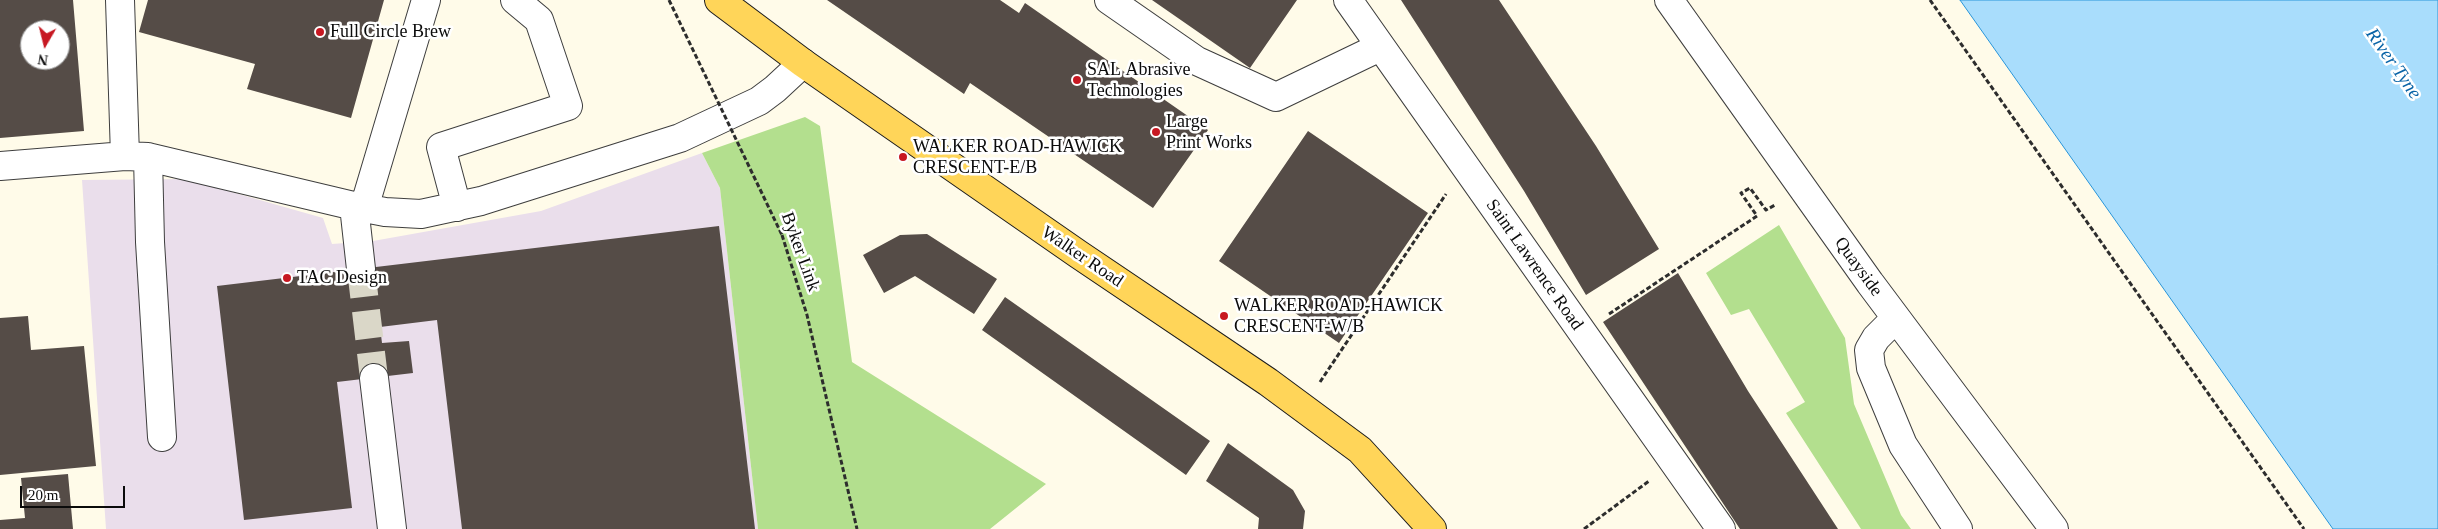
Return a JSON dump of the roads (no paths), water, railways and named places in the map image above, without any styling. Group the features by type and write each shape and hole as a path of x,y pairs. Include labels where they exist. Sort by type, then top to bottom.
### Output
{"main road":[{"name":"Walker Road","path":"719,0 803,63 1302,407 1360,450 1431,529"}],"street":[{"path":"120,0 136,157 150,242 162,437"},
{"path":"361,269 359,207 426,0"},
{"path":"457,207 441,147 568,106 539,20 515,0"},
{"path":"1109,0 1197,61 1276,97 1380,47"},
{"name":"Saint Lawrence Road","path":"1348,0 1721,529"},
{"name":"Quayside","path":"1669,0 1896,318 2054,529"},
{"path":"0,166 136,157 359,207 404,214 421,214 457,207 687,135 759,101 803,63"},
{"path":"1896,318 1876,338 1869,350 1871,368 1903,445 1958,529"},
{"path":"374,378 392,529"}],"water":[{"name":"River Tyne","path":"1960,0 2438,0 2438,529 2333,529"}],"tunnel":[{"path":"361,269 374,378"}],"place":[{"name":"Full Circle Brew","path":"320,32"},
{"name":"SAL Abrasive Technologies","path":"1077,80"},
{"name":"Large Print Works","path":"1156,132"},
{"name":"WALKER ROAD-HAWICK CRESCENT-E/B","path":"903,157"},
{"name":"TAC Design","path":"287,278"},
{"name":"WALKER ROAD-HAWICK CRESCENT-W/B","path":"1224,316"}]}
